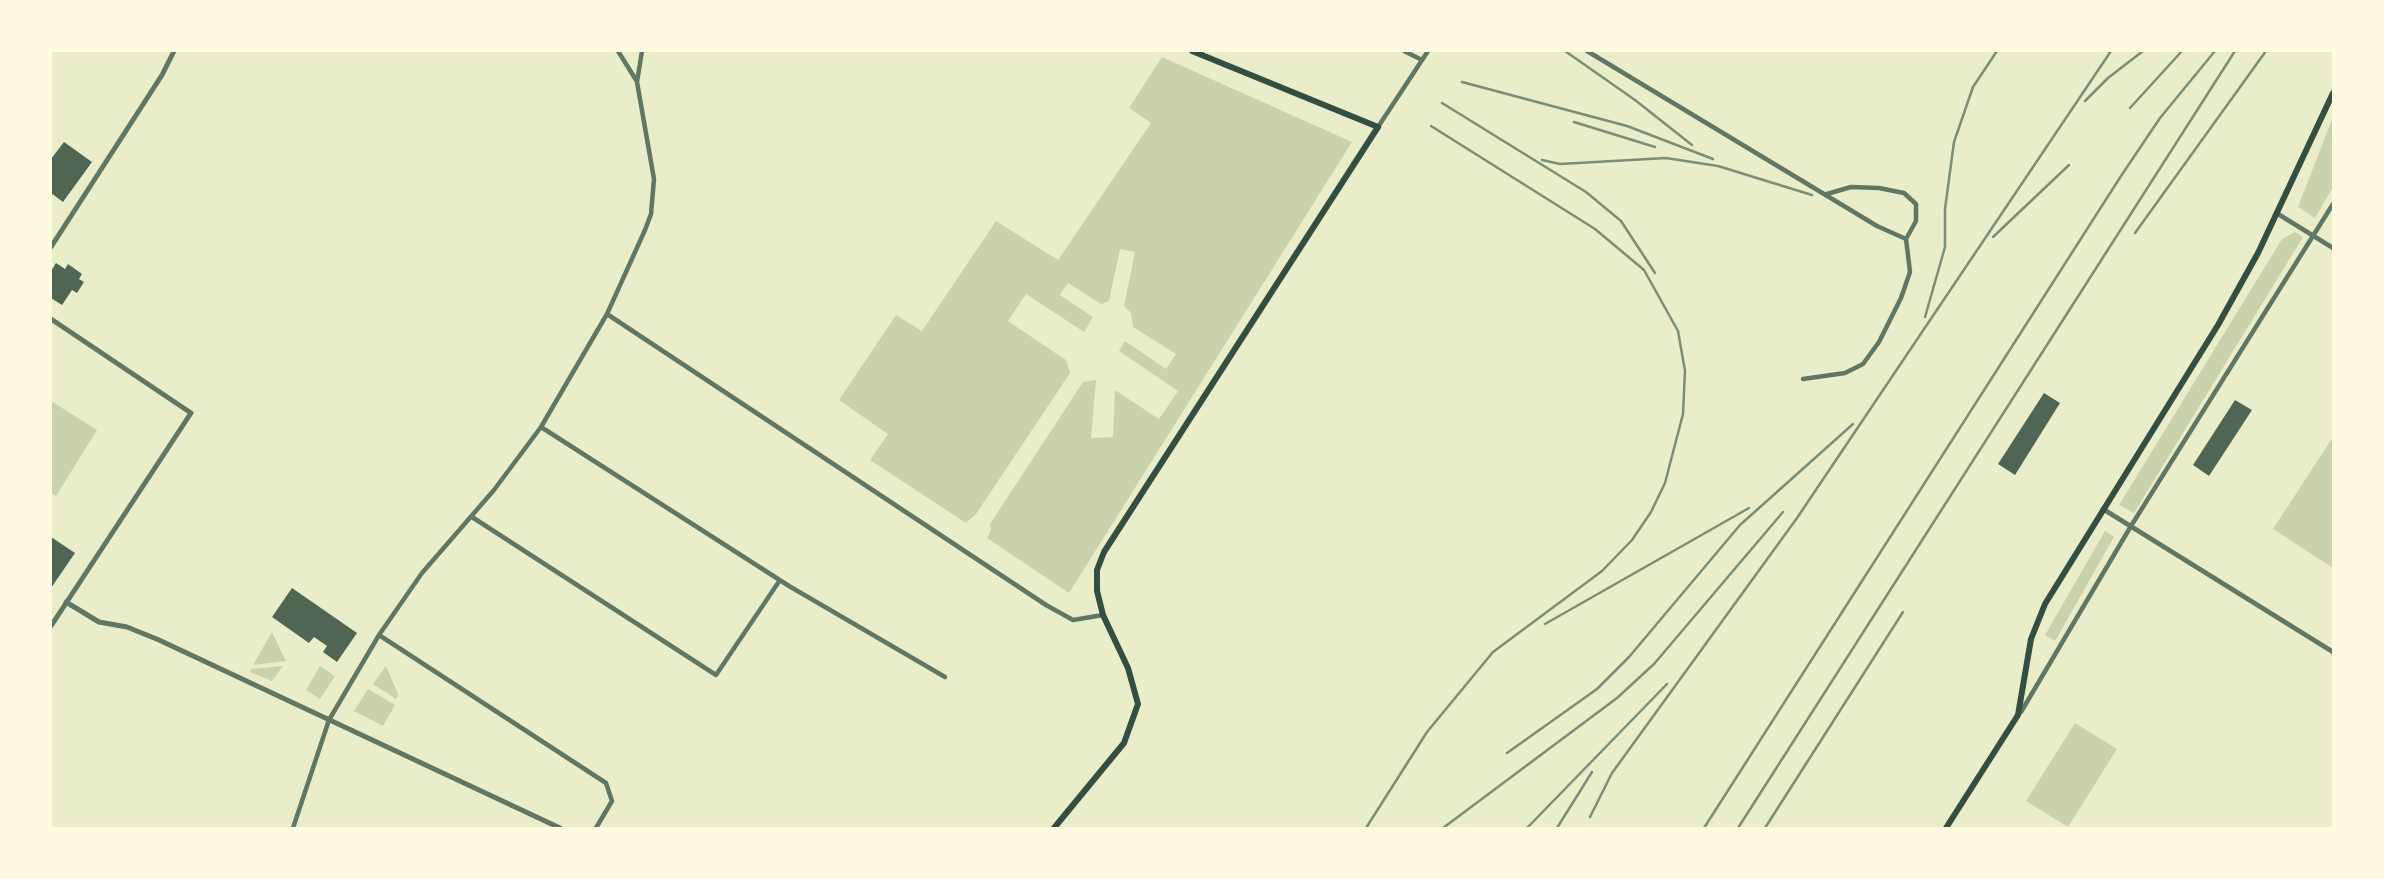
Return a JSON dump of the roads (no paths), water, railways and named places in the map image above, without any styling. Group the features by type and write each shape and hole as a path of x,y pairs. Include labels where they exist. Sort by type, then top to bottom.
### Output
{"main road":[{"path":"1054,828 1124,743 1138,704 1128,668 1103,615 1097,590 1097,570 1104,552 1378,127 1192,51"},
{"path":"1946,828 2018,715 2031,639 2045,604 2218,325 2278,214 2333,93"}],"street":[{"path":"51,247 174,51"},
{"path":"618,51 637,82"},
{"path":"293,828 329,720 379,635 422,573 472,517 541,427 607,314 645,230 654,198 654,179 637,82 642,51"},
{"path":"1404,51 1422,60"},
{"path":"1378,127 1427,51"},
{"path":"1587,51 1877,226 1906,239"},
{"path":"1803,379 1845,373 1863,364 1879,342 1902,298 1910,272 1906,239 1916,220 1916,204 1904,193 1879,188 1851,187 1826,194"},
{"path":"2018,715 2131,526 2333,204"},
{"path":"2278,214 2333,248"},
{"path":"607,314 1046,605 1073,620 1103,615"},
{"path":"51,319 191,413 51,626"},
{"path":"541,427 780,580 946,677"},
{"path":"2103,509 2333,652"},
{"path":"472,517 716,675 780,580"},
{"path":"66,602 99,622 127,627 159,640 560,828"},
{"path":"379,635 606,783 612,801 596,828"}],"railway":[{"path":"1565,51 1635,100 1692,145"},
{"path":"1925,317 1945,247 1945,209 1954,142 1973,87 1997,51"},
{"path":"1590,817 1612,773 1797,518 2111,51"},
{"path":"2085,101 2108,78 2143,51"},
{"path":"2130,108 2182,51"},
{"path":"1704,828 2121,176 2160,118 2215,51"},
{"path":"1738,828 2235,51"},
{"path":"2135,233 2266,51"},
{"path":"1462,82 1627,126 1713,159"},
{"path":"1442,103 1586,192 1621,221 1655,273"},
{"path":"1574,122 1655,147"},
{"path":"1366,828 1427,732 1493,652 1602,571 1632,540 1651,512 1665,483 1683,414 1685,371 1678,331 1644,270 1595,229 1431,126"},
{"path":"1542,160 1560,164 1666,158 1718,166 1812,195"},
{"path":"1993,237 2069,165"},
{"path":"1507,753 1597,689 1629,657 1740,525 1853,424"},
{"path":"1545,624 1749,508"},
{"path":"1443,828 1617,698 1654,664 1783,512"},
{"path":"1765,828 1903,612"},
{"path":"1527,828 1667,684"},
{"path":"1557,828 1592,772"}]}
